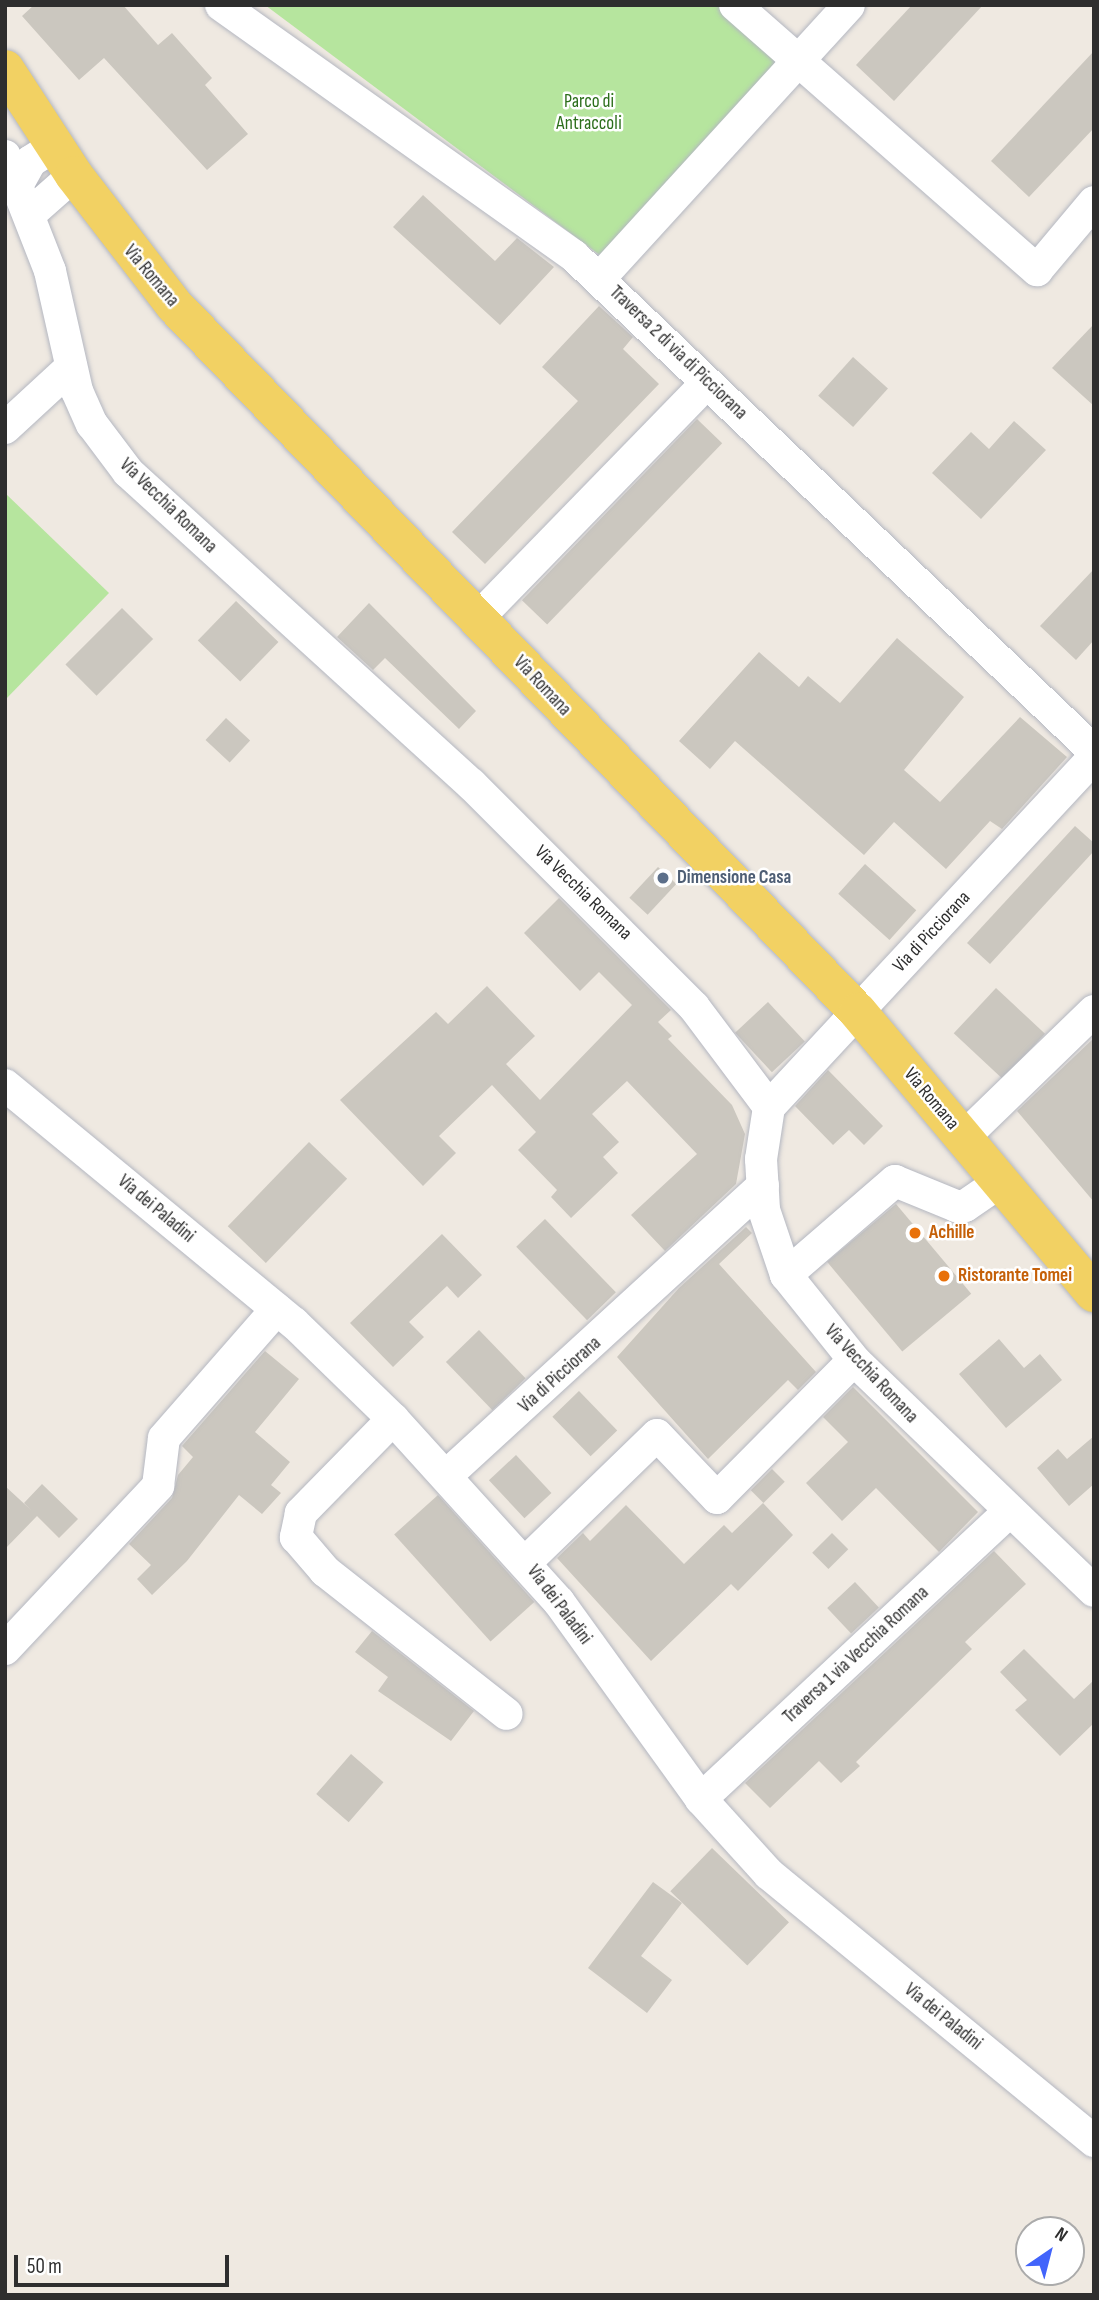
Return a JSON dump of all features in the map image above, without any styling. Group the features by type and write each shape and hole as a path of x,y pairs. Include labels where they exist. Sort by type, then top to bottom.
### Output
{"main road":[{"name":"Via Romana","path":"5,69 65,161 175,306 859,1012 1094,1293"}],"street":[{"name":"Traversa 2 di via di Picciorana","path":"221,5 600,278 1094,751"},
{"path":"735,5 800,58 1037,270 1094,202"},
{"path":"600,278 849,5"},
{"name":"Via Vecchia Romana","path":"65,161 31,161 12,170 31,214 71,367 92,424 128,472 471,784 641,948 769,1107 763,1186 769,1236 786,1275 854,1360 1094,1591"},
{"path":"31,214 65,161"},
{"path":"5,428 71,367"},
{"path":"478,618 699,390"},
{"name":"Via di Picciorana","path":"769,1107 1094,757"},
{"path":"964,1137 1094,1011"},
{"name":"Via dei Paladini","path":"5,1085 276,1309 393,1419 526,1562 701,1799 798,1899 1094,2141"},
{"path":"786,1275 895,1181 956,1206 965,1206 1000,1182"},
{"name":"Via di Picciorana","path":"446,1476 763,1186"},
{"path":"5,1649 158,1486 164,1438 276,1309"},
{"path":"526,1562 657,1435 717,1498 854,1360"},
{"path":"393,1419 301,1513 296,1538 325,1571 507,1714"},
{"name":"Traversa 1 via Vecchia Romana","path":"701,1799 1010,1511"}],"green space":[{"name":"Parco di Antraccoli","path":"265,5 722,5 782,55 605,259"},
{"path":"5,493 109,593 5,700"}],"building":[{"path":"34,5 123,5 158,45 172,33 212,78 205,85 248,134 207,170 104,58 79,80 22,16"},
{"path":"912,5 983,5 894,101 856,65"},
{"path":"1094,51 1094,128 1029,197 991,161"},
{"path":"423,195 495,261 517,238 554,267 500,325 393,227"},
{"path":"599,306 633,337 623,349 659,384 485,564 452,532 578,401 542,367"},
{"path":"1094,324 1094,406 1052,368"},
{"path":"853,357 888,388 853,427 818,396"},
{"path":"697,419 722,443 547,625 522,600"},
{"path":"1014,421 1046,450 981,519 932,473 971,432 989,449"},
{"path":"1094,569 1094,640 1076,660 1040,626"},
{"path":"236,601 278,642 240,682 198,641"},
{"path":"369,603 476,711 459,729 385,658 373,670 337,637"},
{"path":"122,608 153,639 97,696 65,665"},
{"path":"897,638 964,697 904,770 940,802 1020,717 1067,757 1002,829 990,821 946,869 894,822 864,855 735,741 710,769 679,741 759,652 799,687 808,676 840,703"},
{"path":"226,718 250,741 230,762 206,740"},
{"path":"1075,826 1094,843 1094,851 990,964 967,943"},
{"path":"865,864 916,910 890,940 838,894"},
{"path":"658,867 676,884 648,915 629,898"},
{"path":"559,898 671,1010 658,1022 672,1036 668,1039 732,1105 745,1134 736,1184 665,1251 631,1215 697,1154 627,1081 592,1114 619,1142 603,1157 618,1173 571,1218 551,1197 557,1190 518,1150 536,1132 492,1085 439,1136 456,1153 423,1186 340,1100 436,1012 448,1024 487,986 535,1036 506,1064 540,1100 632,1005 599,972 580,991 524,933"},
{"path":"996,988 1045,1034 1003,1079 954,1033"},
{"path":"768,1002 805,1041 772,1072 735,1033"},
{"path":"1094,1038 1094,1202 1017,1111"},
{"path":"828,1070 883,1126 864,1145 849,1130 833,1145 795,1106"},
{"path":"309,1142 347,1179 266,1263 228,1226"},
{"path":"896,1204 971,1294 902,1351 827,1262"},
{"path":"545,1219 616,1292 587,1320 516,1247"},
{"path":"746,1227 752,1233 719,1264 816,1372 798,1390 788,1380 708,1459 617,1357 679,1288"},
{"path":"442,1234 482,1275 458,1298 447,1286 409,1322 424,1337 393,1367 350,1323"},
{"path":"479,1330 526,1378 492,1410 446,1362"},
{"path":"999,1339 1024,1368 1040,1354 1062,1380 1006,1428 959,1374"},
{"path":"265,1351 299,1379 255,1432 290,1462 271,1485 281,1493 262,1514 239,1495 187,1561 152,1595 137,1579 151,1565 129,1544 172,1498 178,1475 193,1457 182,1446"},
{"path":"853,1387 978,1512 939,1552 876,1488 842,1521 806,1483 848,1442 823,1417"},
{"path":"579,1391 617,1431 591,1456 552,1417"},
{"path":"1094,1436 1094,1484 1069,1506 1037,1468 1058,1449 1067,1459"},
{"path":"516,1455 551,1493 524,1518 489,1480"},
{"path":"772,1469 785,1482 764,1503 751,1490"},
{"path":"42,1484 78,1519 59,1538 37,1516 5,1549 5,1486 31,1510 24,1503"},
{"path":"438,1495 534,1602 491,1641 394,1534"},
{"path":"763,1503 793,1535 738,1591 731,1584 651,1661 557,1558 583,1533 590,1541 626,1505 684,1564 724,1525 732,1533"},
{"path":"832,1533 848,1549 828,1569 812,1553"},
{"path":"994,1551 1026,1584 965,1642 972,1649 856,1762 860,1766 841,1783 819,1761 770,1808 745,1783"},
{"path":"855,1582 879,1608 851,1634 827,1608"},
{"path":"372,1631 474,1711 451,1741 378,1691 388,1677 355,1652"},
{"path":"1024,1649 1074,1699 1094,1680 1094,1723 1060,1756 1015,1710 1027,1700 1000,1672"},
{"path":"351,1754 383,1782 349,1822 316,1794"},
{"path":"712,1848 789,1922 747,1965 670,1891"},
{"path":"653,1882 682,1903 641,1956 672,1980 647,2013 588,1968"}],"place":[{"name":"Dimensione Casa","path":"663,878"},
{"name":"Achille","path":"915,1233"},
{"name":"Ristorante Tomei","path":"944,1276"}]}
